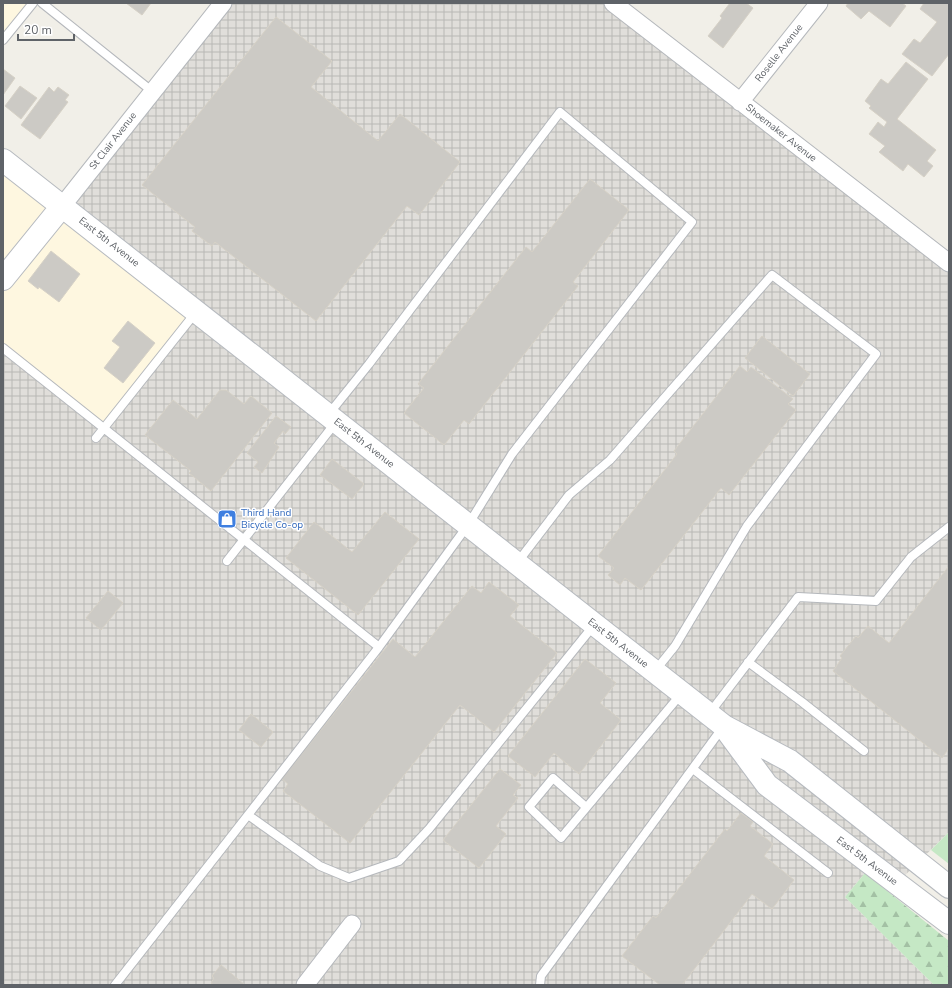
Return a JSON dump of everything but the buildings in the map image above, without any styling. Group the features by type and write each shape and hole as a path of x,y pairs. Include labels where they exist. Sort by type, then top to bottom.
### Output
{"main road":[{"name":"East 5th Avenue","path":"3,160 716,720 790,761 949,887"},
{"name":"St Clair Avenue","path":"3,279 62,205"},
{"name":"East 5th Avenue","path":"716,720 768,785 949,923"}],"street":[{"name":"St Clair Avenue","path":"62,205 223,3"},
{"name":"Shoemaker Avenue","path":"613,3 949,263"},
{"name":"Roselle Avenue","path":"740,102 819,3"},
{"path":"305,985 352,924"}],"lane":[{"path":"3,40 33,3"},
{"path":"42,3 153,92"},
{"path":"115,985 379,647 468,525 512,454 692,222 560,112 370,364 227,561"},
{"path":"517,563 570,495 610,460 772,275 876,354 747,526 675,646 654,672"},
{"path":"96,438 196,311"},
{"path":"3,348 379,647"},
{"path":"540,985 541,976 693,769 716,720 748,662 798,597 876,601 911,557 949,527"},
{"path":"248,815 320,866 349,878 399,860 429,830 594,624"},
{"path":"748,662 864,751"},
{"path":"586,807 553,778 529,807 561,838 682,693"},
{"path":"693,769 828,873"}],"shaded area":[{"path":"3,3 38,3 3,45"},
{"path":"218,3 623,3 949,261 949,832 888,892 865,873 845,897 934,985 3,985 3,349 104,429 194,313 59,200"},
{"path":"3,156 194,313 103,429 3,349"}],"green space":[{"path":"949,832 949,864 931,850"},
{"path":"865,873 949,941 949,985 934,985 845,897"}],"place":[{"name":"Third Hand Bicycle Co-op","path":"227,519"}]}
